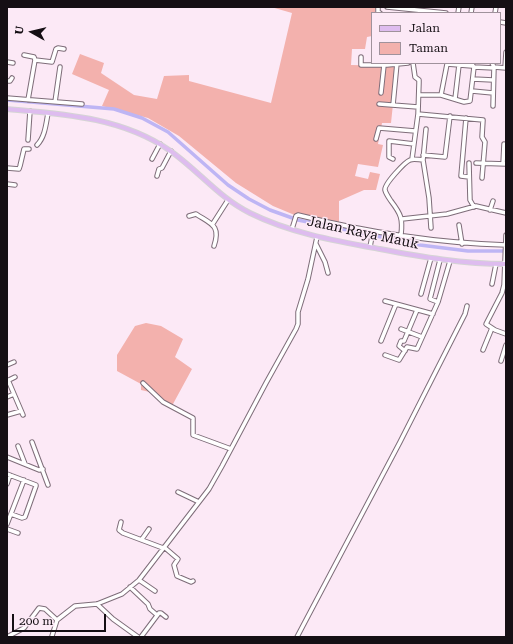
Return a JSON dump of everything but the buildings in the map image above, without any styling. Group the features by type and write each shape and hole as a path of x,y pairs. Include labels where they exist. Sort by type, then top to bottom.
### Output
{"main road":[{"name":"Jalan Raya Mauk","path":"7,109 86,117 129,129 171,151 228,200 250,214 318,237 440,260 506,264"}],"street":[{"path":"387,7 422,8 441,12"},
{"path":"35,60 52,62 56,49 64,49"},
{"path":"441,95 447,64 505,68 506,52"},
{"path":"24,55 34,56 35,60 28,100"},
{"path":"361,57 361,64 397,64 393,105"},
{"path":"7,62 13,63"},
{"path":"382,93 386,64"},
{"path":"412,159 419,95 419,81 415,77 413,64"},
{"path":"455,99 459,65"},
{"path":"419,95 441,95 468,102 471,98 472,91 472,66"},
{"path":"493,66 493,106"},
{"path":"55,102 60,67"},
{"path":"7,81 12,78"},
{"path":"473,78 493,80"},
{"path":"472,91 493,93"},
{"path":"7,98 82,104"},
{"path":"379,104 418,107"},
{"path":"28,140 30,111"},
{"path":"37,145 40,143 45,130 48,113"},
{"path":"418,114 483,120 482,137 485,142 482,178"},
{"path":"423,155 445,157 450,116"},
{"path":"466,118 461,176 469,177"},
{"path":"376,139 379,128 415,132"},
{"path":"426,129 423,160 429,198 431,228"},
{"path":"393,160 389,157 388,141 414,144"},
{"path":"152,159 160,144"},
{"path":"476,163 504,164 504,144"},
{"path":"7,168 18,169 24,149 29,149"},
{"path":"157,176 159,169 162,168 171,151"},
{"path":"401,235 402,219 385,189 392,177 406,163 412,159 423,160"},
{"path":"469,163 470,200 474,207"},
{"path":"7,184 15,185"},
{"path":"212,225 228,200"},
{"path":"490,210 493,201"},
{"path":"402,219 430,217 474,207 506,213"},
{"path":"189,216 196,214 212,225 216,230 217,235 214,246"},
{"path":"293,228 298,215 373,233 401,235 462,244 506,246"},
{"path":"459,225 462,244"},
{"path":"370,246 373,233"},
{"path":"506,235 506,278 502,293 486,324 506,334"},
{"path":"52,636 57,620 75,606 97,604 122,594 139,580 208,489 298,326 298,312 318,237"},
{"path":"316,244 325,262 328,273"},
{"path":"421,294 431,258"},
{"path":"438,302 430,299 440,260"},
{"path":"385,354 399,360 407,346 416,349 438,302 450,261"},
{"path":"492,284 496,264"},
{"path":"385,301 433,314"},
{"path":"381,341 396,304"},
{"path":"297,637 400,442 465,314 466,306"},
{"path":"405,351 399,347 401,341 404,340 408,332 417,310"},
{"path":"483,350 492,328"},
{"path":"402,329 422,337"},
{"path":"501,361 506,344"},
{"path":"7,365 14,362"},
{"path":"7,414 21,411 8,381 15,377"},
{"path":"143,383 163,402 193,418 193,435 231,449"},
{"path":"7,397 14,394"},
{"path":"32,442 48,485"},
{"path":"18,446 25,464"},
{"path":"7,457 39,470 43,470"},
{"path":"7,484 9,474 36,485 25,517 22,518 11,514"},
{"path":"7,524 24,480"},
{"path":"178,492 199,502"},
{"path":"121,522 119,530 163,547 178,559 174,566 177,576 193,581"},
{"path":"7,529 18,533"},
{"path":"142,539 149,529"},
{"path":"139,580 155,591"},
{"path":"130,588 148,604 150,609 157,615"},
{"path":"97,604 113,619 138,637"},
{"path":"7,637 24,628 40,608 45,609 57,620"},
{"path":"142,637 157,615 160,613 166,617"}],"green space":[{"path":"271,7 376,7 375,12 371,12 371,36 367,37 365,49 352,49 351,65 397,66 391,123 382,123 378,144 383,145 378,167 358,164 355,176 368,179 370,172 380,174 376,190 364,190 339,201 339,226 297,216 273,206 236,183 179,136 148,118 102,106 109,90 72,74 80,54 104,63 101,73 134,95 157,99 164,76 189,75 189,81 271,103 292,13"},
{"path":"146,323 161,326 183,339 175,357 192,369 173,404 163,405 154,393 141,390 141,384 117,371 117,355 135,326"}],"waterway":[{"path":"7,100 114,109 142,118 168,132 228,185 249,199 270,210 298,220 420,245 468,251 506,251"}]}
